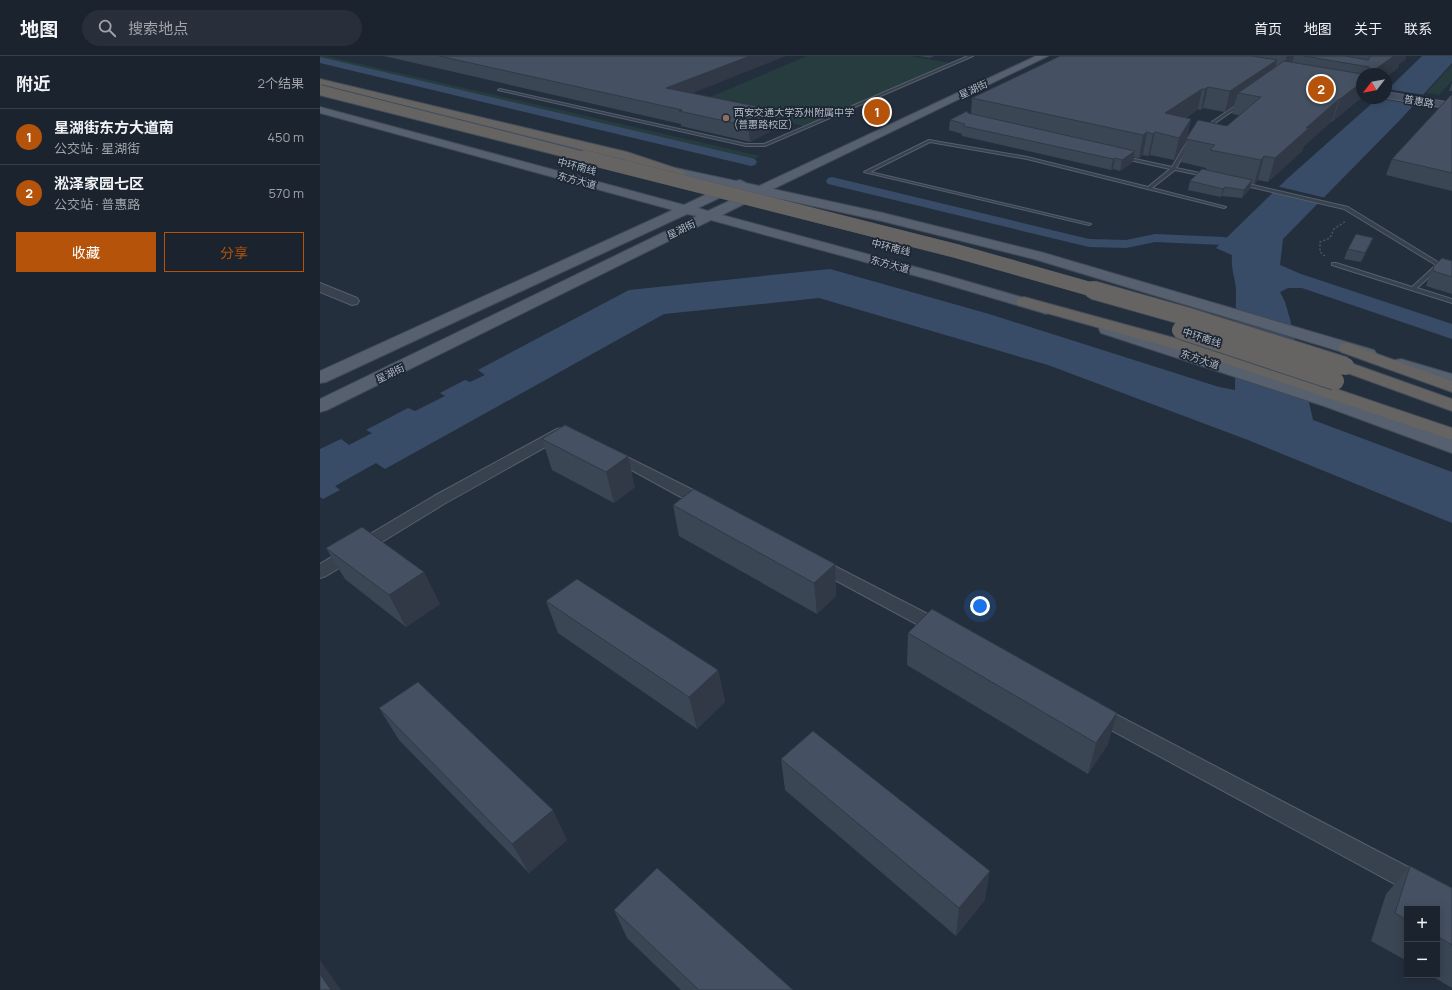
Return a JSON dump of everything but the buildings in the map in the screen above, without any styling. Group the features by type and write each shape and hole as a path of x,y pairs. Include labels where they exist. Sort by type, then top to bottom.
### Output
{"highway":[{"path":"320,84 623,155 680,174"},
{"name":"中环南线","path":"320,90 956,251 1192,318 1340,374 1452,425"},
{"name":"中环南线","path":"320,98 945,261 1074,298"},
{"path":"1024,302 1227,358 1452,434"},
{"name":"中环南线","path":"1165,325 1452,405"},
{"path":"1347,348 1452,387"}],"main road":[{"path":"1004,63 1018,56"},
{"name":"星湖街","path":"320,406 809,167 1043,56"},
{"path":"320,84 680,174 735,186 763,190 883,217 1039,256 1231,312 1452,380"},
{"name":"普惠路","path":"1392,96 1452,106"},
{"name":"东方大道","path":"320,110 1024,302 1332,402 1452,446"},
{"name":"星湖街","path":"320,378 750,179"}],"street":[{"path":"320,287 352,301"},
{"path":"320,572 439,500 561,432 587,440 724,514"},
{"path":"801,555 955,636"},
{"path":"1081,704 1452,903"}],"lane":[{"path":"500,90 759,147 971,56"},
{"path":"1197,134 1248,98"},
{"path":"1149,188 1173,168 1191,139"},
{"path":"1089,224 866,172 929,141 1027,158 1224,207"},
{"path":"1118,156 1210,177"},
{"path":"1232,182 1346,208 1439,265 1452,268"},
{"path":"1334,264 1452,301"},
{"path":"1413,289 1439,265"}],"path":[{"path":"1334,264 1320,252 1320,242 1330,238 1334,229 1340,224 1347,220 1362,217"}],"green space":[{"path":"320,56 760,156 752,160 320,58"},
{"path":"807,56 910,56 951,63 804,126 698,102"},
{"path":"1452,65 1452,81 1439,95 1426,93"}],"water":[{"path":"1422,56 1452,56 1452,63 1400,120 1283,239 1280,265 1301,274 1452,324 1452,339 1302,288 1288,288 1280,292 1285,302 1290,319 1313,420 1452,472 1452,523 1248,440 1048,365 819,298 664,314 385,469 376,463 335,486 340,490 323,499 320,497 320,449 341,439 349,445 372,433 366,430 408,408 415,411 445,396 440,393 465,380 470,382 485,375 478,370 629,290 830,269 989,314 1219,387 1235,390 1236,288 1232,268 1232,255 1216,248 1288,178 1371,104 1392,104 1392,85"}],"pier":[{"path":"1392,90 1425,95 1416,105 1392,101"},
{"path":"1276,186 1326,198 1320,204 1270,192"}],"waterway":[{"path":"320,60 751,162"},
{"path":"832,181 1089,243 1126,244 1155,238 1223,241"}],"place":[{"name":"淞泽家园七区","path":"1321,89"},
{"name":"星湖街东方大道南","path":"877,112"},
{"name":"西安交通大学苏州附属中学 (普惠路校区)","path":"726,118"}]}
